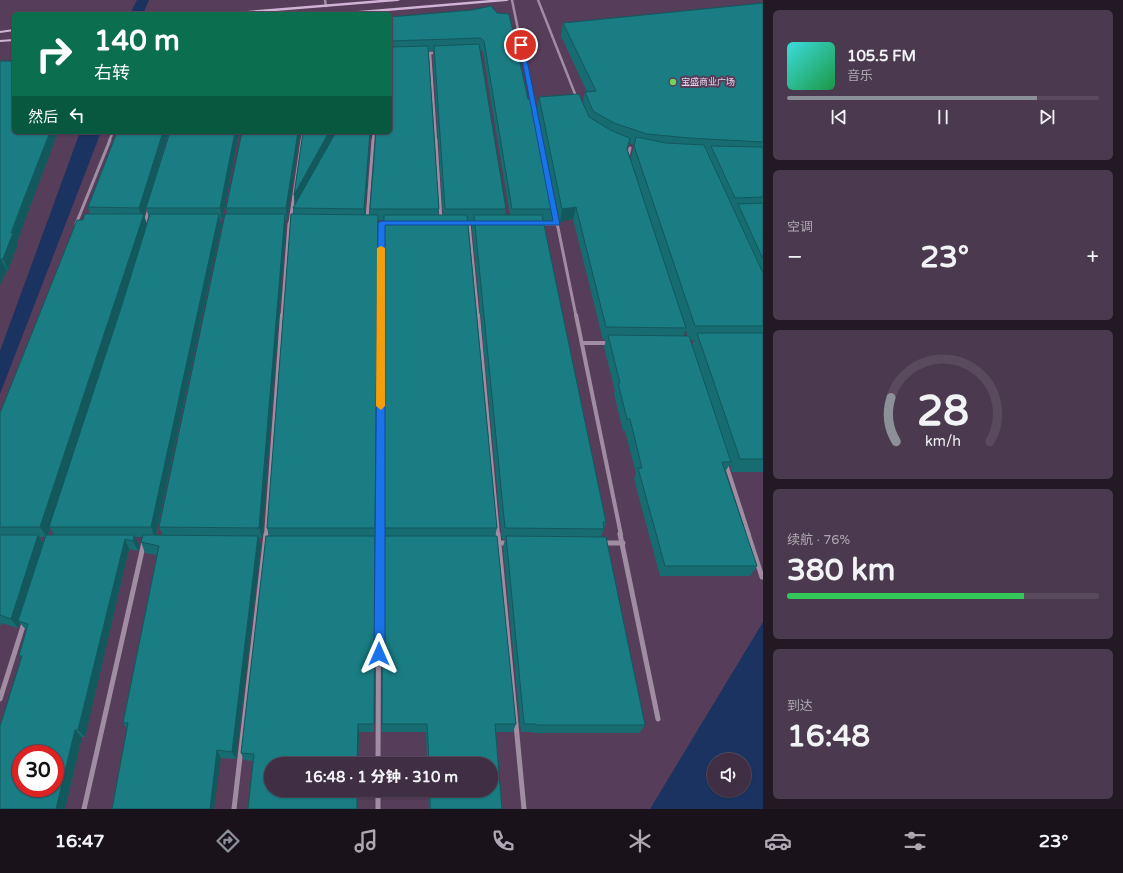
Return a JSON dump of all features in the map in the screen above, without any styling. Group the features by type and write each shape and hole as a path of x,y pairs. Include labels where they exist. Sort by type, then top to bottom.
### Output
{"main road":[{"path":"248,12 398,0"},
{"path":"359,12 507,0"},
{"path":"0,32 12,30"},
{"path":"0,41 12,40"}],"street":[{"path":"325,0 326,6"},
{"path":"512,0 534,108"},
{"path":"538,0 580,106"},
{"path":"430,53 441,223"},
{"path":"417,54 444,53"},
{"path":"74,229 112,134"},
{"path":"234,809 265,542 289,224 302,134"},
{"path":"367,223 374,134"},
{"path":"627,160 628,147 638,149"},
{"path":"553,201 658,719"},
{"path":"145,222 149,207"},
{"path":"289,224 296,211"},
{"path":"77,222 85,222"},
{"path":"137,222 151,222"},
{"path":"374,223 389,223"},
{"path":"378,757 381,223"},
{"path":"434,223 448,223"},
{"path":"462,223 477,224"},
{"path":"469,223 524,809"},
{"path":"281,224 297,224"},
{"path":"536,224 558,224"},
{"path":"583,343 612,343"},
{"path":"723,456 762,577"},
{"path":"136,541 151,541"},
{"path":"84,809 144,541"},
{"path":"258,542 273,543"},
{"path":"484,543 515,542"},
{"path":"600,542 623,542"},
{"path":"365,543 396,543"},
{"path":"0,699 26,617"},
{"path":"378,797 378,809"}],"water":[{"path":"137,0 149,0 144,12 131,12"},
{"path":"79,134 100,134 0,394 0,351"},
{"path":"763,622 763,809 650,809"}],"building":[{"name":"宝盛商业广场","path":"763,3 763,142 647,134 614,123 593,111 585,92 596,91 563,23"},
{"path":"491,6 497,13 509,14 528,99 534,99 556,209 512,209 484,41 481,38 392,41 392,17 472,10"},
{"path":"479,44 506,209 445,209 434,46"},
{"path":"428,46 439,209 370,209 376,134 392,134 392,47"},
{"path":"0,61 12,61 12,134 49,134 11,233 13,233 3,259 0,261"},
{"path":"579,94 589,117 612,131 630,138 627,149 686,328 606,327 576,207 562,209 539,97"},
{"path":"116,134 162,134 139,208 88,207"},
{"path":"169,134 235,134 220,208 146,208"},
{"path":"242,134 298,134 286,208 226,208"},
{"path":"303,134 328,134 294,195"},
{"path":"335,134 370,134 364,209 293,208"},
{"path":"636,137 666,143 704,145 763,273 763,326 695,326 634,146"},
{"path":"711,146 763,147 763,197 735,198"},
{"path":"763,203 763,259 738,204"},
{"path":"85,214 144,214 40,527 0,527 0,413 77,220 83,220"},
{"path":"150,214 219,214 151,527 49,527 122,305"},
{"path":"225,214 285,214 259,528 159,527"},
{"path":"291,214 378,215 375,528 267,528"},
{"path":"384,215 467,215 497,528 383,528"},
{"path":"474,215 542,215 606,522 603,522 604,529 505,528"},
{"path":"697,333 763,333 763,459 740,459"},
{"path":"608,335 689,336 731,462 722,462 757,566 665,566 638,468 642,468 630,419 627,419"},
{"path":"0,535 38,535 11,619 0,615"},
{"path":"46,535 134,535 133,541 125,539 78,730 75,730 64,776 64,745 12,745 12,797 59,797 56,809 0,809 0,726 22,656 19,656 28,624 18,621"},
{"path":"143,535 258,536 232,752 217,750 210,809 112,809 128,723 123,723 159,546 141,542"},
{"path":"266,536 375,536 374,724 358,724 357,757 264,757 264,797 357,797 357,809 248,809 254,754 241,753"},
{"path":"383,536 497,536 516,724 495,724 498,757 429,757 427,724 382,724"},
{"path":"506,536 606,537 645,725 524,724"},
{"path":"498,760 502,809 430,809 430,797 498,797"}],"slow traffic":[{"path":"381,248 381,406"}],"place":[{"name":"宝盛商业广场","path":"673,82"}],"route":[{"path":"379,654 381,223 558,224 521,45"}]}
